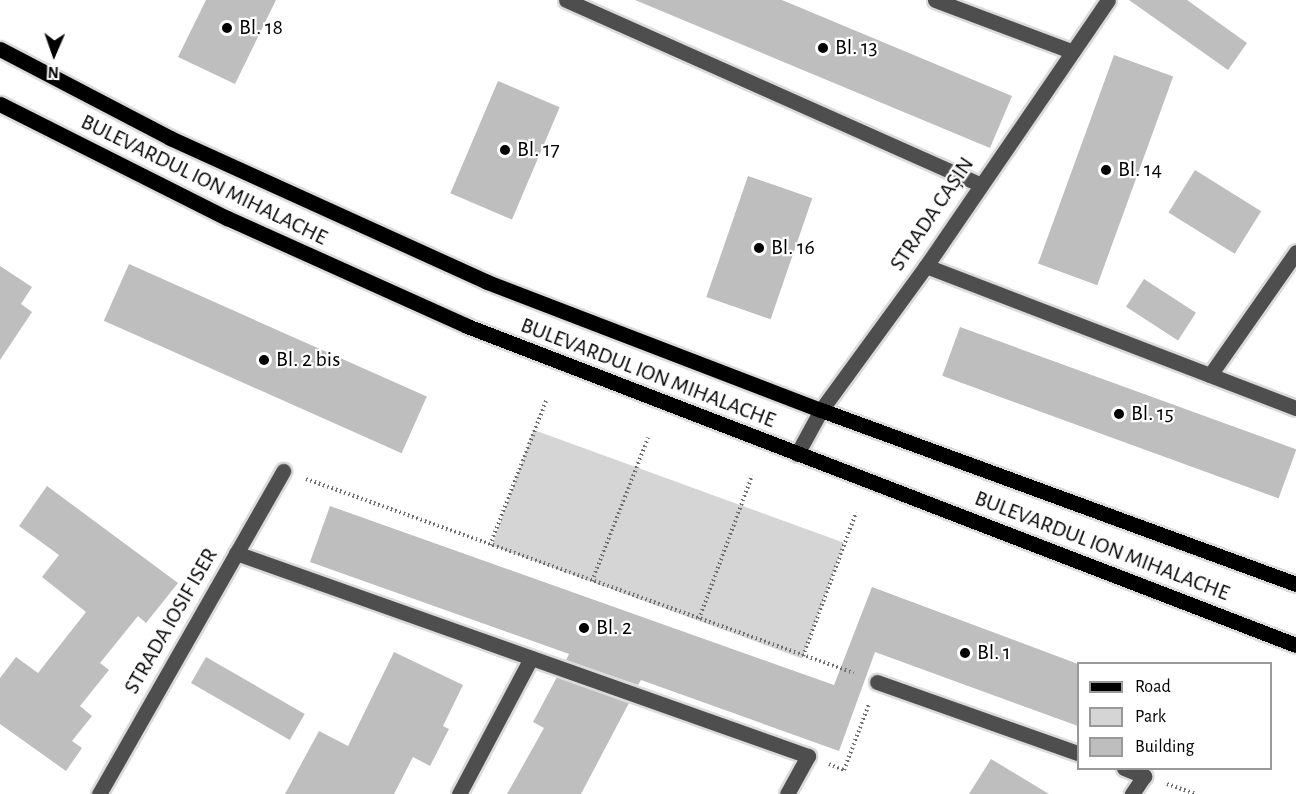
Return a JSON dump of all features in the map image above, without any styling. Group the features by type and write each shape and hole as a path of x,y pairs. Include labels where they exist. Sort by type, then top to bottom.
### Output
{"main road":[{"name":"BULEVARDUL ION MIHALACHE","path":"0,49 170,138 432,258 534,301 821,410 1296,584"},
{"name":"BULEVARDUL ION MIHALACHE","path":"0,104 141,177 401,297 515,346 1296,645"}],"street":[{"path":"566,0 980,184"},
{"path":"935,0 1071,51"},
{"name":"STRADA CAȘIN","path":"797,454 821,410 926,266 1108,0"},
{"path":"1210,375 1296,252"},
{"path":"926,266 1296,408"},
{"name":"STRADA IOSIF ISER","path":"99,794 283,471"},
{"path":"236,553 808,756 787,794"},
{"path":"459,794 531,658"},
{"path":"877,682 1077,753"},
{"path":"1129,770 1144,776 1132,794"}],"path":[{"path":"490,545 546,401"},
{"path":"592,581 648,438"},
{"path":"283,471 877,682 844,770 808,756"},
{"path":"699,619 752,476"},
{"path":"802,656 856,513"}],"green space":[{"path":"534,430 844,543 802,658 492,546"}],"building":[{"name":"Bl. 18","path":"206,0 276,0 235,84 178,57"},
{"name":"Bl. 13","path":"635,0 782,0 1012,96 990,148"},
{"path":"1129,0 1187,0 1247,43 1228,70"},
{"name":"Bl. 14","path":"1114,55 1173,77 1097,285 1038,264"},
{"name":"Bl. 17","path":"498,81 560,107 512,219 450,193"},
{"path":"1195,170 1261,211 1235,254 1169,212"},
{"name":"Bl. 16","path":"748,176 812,198 771,319 706,297"},
{"name":"Bl. 2 bis","path":"129,264 427,397 402,453 104,321"},
{"path":"0,266 32,287 21,304 32,312 0,360"},
{"path":"1144,279 1196,313 1178,340 1126,307"},
{"name":"Bl. 15","path":"960,327 1296,449 1279,498 942,376"},
{"path":"47,486 178,583 146,623 138,616 100,663 109,670 80,706 92,716 72,741 82,748 66,771 0,724 0,678 16,657 38,673 86,612 42,577 59,555 19,526"},
{"name":"Bl. 2","path":"330,506 834,685 872,587 1077,664 1077,726 875,652 839,751 641,680 638,685 566,660 569,654 310,562"},
{"path":"394,652 463,685 443,726 449,729 430,766 413,757 394,794 285,794 319,731 348,746"},
{"path":"206,657 305,714 290,740 191,683"},
{"path":"557,677 629,703 581,794 507,794 544,728 533,722"},
{"path":"991,759 1049,794 969,794"}],"place":[{"name":"Bl. 18","path":"227,28"},
{"name":"Bl. 13","path":"823,48"},
{"name":"Bl. 17","path":"505,150"},
{"name":"Bl. 14","path":"1106,170"},
{"name":"Bl. 16","path":"759,248"},
{"name":"Bl. 2 bis","path":"264,360"},
{"name":"Bl. 15","path":"1119,414"},
{"name":"Bl. 2","path":"584,628"},
{"name":"Bl. 1","path":"965,653"}]}
